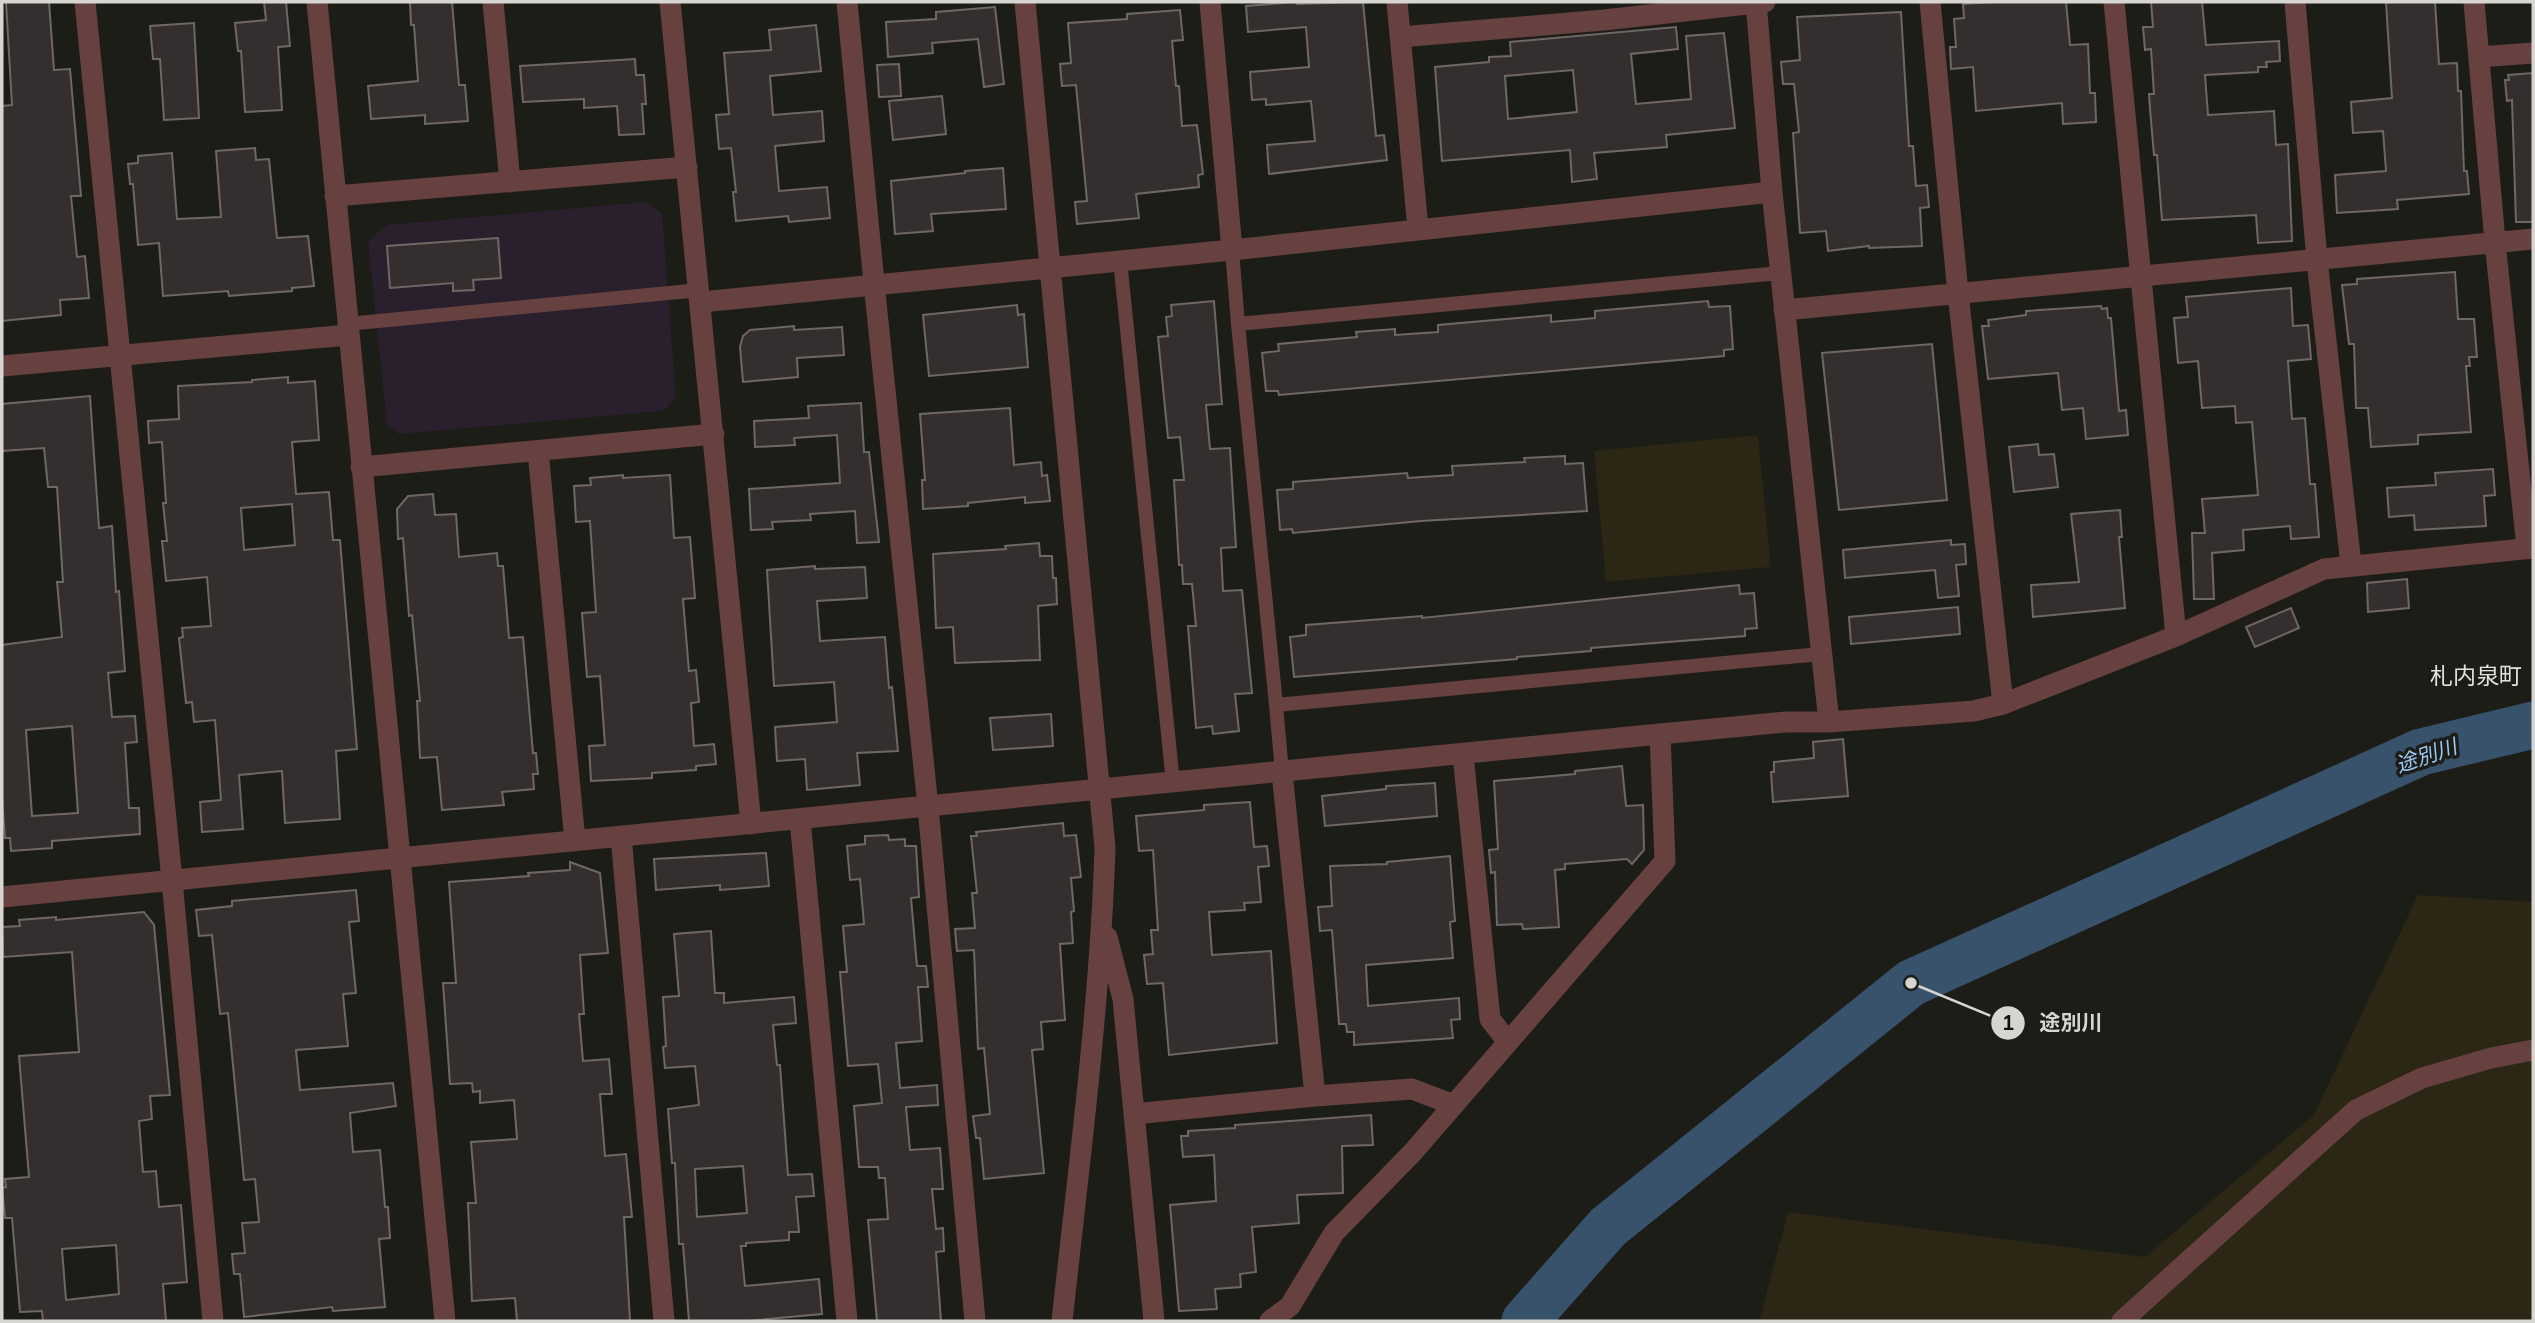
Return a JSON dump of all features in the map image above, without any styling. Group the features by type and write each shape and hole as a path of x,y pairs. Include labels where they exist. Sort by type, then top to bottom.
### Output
{"street":[{"path":"85,2 173,880 213,1321"},
{"path":"317,2 445,1321"},
{"path":"493,2 510,181"},
{"path":"670,2 751,824"},
{"path":"847,2 928,807 975,1321"},
{"path":"1025,2 1105,848 1097,999 1062,1321"},
{"path":"1210,2 1232,250"},
{"path":"1397,2 1418,229"},
{"path":"1756,2 1780,273 1829,722"},
{"path":"1400,37 1604,11 1765,2"},
{"path":"1930,2 1958,293 2003,704"},
{"path":"2114,2 2176,636"},
{"path":"2295,2 2317,260 2351,565"},
{"path":"2,897 1786,722 1829,722 1974,710 2003,704 2176,636 2324,569 2530,548 2523,415 2495,243 2474,2"},
{"path":"2479,57 2533,53"},
{"path":"335,196 687,167"},
{"path":"700,296 1232,250 1772,192"},
{"path":"1784,310 2533,239"},
{"path":"2,366 348,330"},
{"path":"361,467 714,435"},
{"path":"538,451 575,841"},
{"path":"1270,1321 1290,1306 1334,1233 1413,1152 1665,861 1661,734"},
{"path":"1463,755 1490,1019 1508,1042"},
{"path":"1282,772 1315,1096"},
{"path":"800,819 847,1321"},
{"path":"621,836 664,1321"},
{"path":"1103,922 1123,999 1154,1321"},
{"path":"2122,1321 2356,1110 2422,1078 2491,1058 2533,1050"},
{"path":"1134,1114 1412,1089 1454,1105"}],"lane":[{"path":"1232,250 1282,772"},
{"path":"1120,260 1173,783"},
{"path":"1238,324 1780,273"},
{"path":"348,330 700,296"},
{"path":"1276,705 1821,654"}],"shaded area":[{"path":"644,202 662,213 676,398 662,411 399,434 387,424 368,241 387,225"},
{"path":"1758,435 1771,567 1606,582 1594,451"},
{"path":"2418,895 2533,902 2533,1321 1759,1321 1788,1212 2145,1257 2314,1115"}],"building":[{"path":"6,2 49,2 54,70 70,69 81,196 71,196 77,257 85,256 89,298 60,300 61,315 2,321 2,106 12,105"},
{"path":"264,2 286,2 290,46 278,47 282,110 245,112 241,51 238,51 235,23 266,20"},
{"path":"410,2 452,2 459,85 465,85 468,121 425,124 425,115 371,119 368,86 418,81"},
{"path":"1297,2 1363,2 1376,136 1384,135 1387,160 1269,174 1267,145 1315,141 1311,101 1266,105 1266,99 1252,100 1250,72 1309,67 1306,27 1248,32 1246,6"},
{"path":"2066,2 2070,45 2088,44 2090,93 2095,93 2096,122 2063,124 2062,103 1976,111 1973,67 1951,69 1950,47 1956,47 1954,19 1964,18 1963,4"},
{"path":"2151,2 2202,2 2206,45 2279,41 2280,61 2266,62 2267,67 2258,67 2258,72 2205,75 2208,115 2274,111 2276,145 2288,144 2292,241 2258,243 2256,215 2162,220 2149,94 2154,94 2151,49 2145,50 2143,27 2153,27"},
{"path":"2386,2 2435,2 2439,64 2457,63 2458,91 2461,91 2464,171 2467,171 2469,194 2397,200 2398,209 2337,213 2335,175 2386,171 2383,131 2353,133 2351,102 2392,98"},
{"path":"995,7 1004,84 984,87 978,39 932,43 933,53 888,57 886,22 936,19 936,12"},
{"path":"1180,10 1183,40 1172,41 1176,86 1179,86 1182,126 1197,125 1203,174 1198,175 1199,187 1136,194 1139,218 1077,224 1075,202 1087,201 1076,85 1062,86 1060,64 1071,63 1068,23 1127,19 1127,14"},
{"path":"1901,12 1909,146 1913,146 1916,186 1927,185 1929,207 1920,208 1922,246 1869,246 1828,251 1826,231 1800,233 1793,133 1799,132 1794,84 1783,84 1781,62 1800,60 1797,17"},
{"path":"194,23 199,118 164,120 160,59 153,59 150,26"},
{"path":"816,25 821,71 770,76 773,115 822,111 824,141 775,146 779,191 827,187 830,218 789,222 788,216 736,221 731,148 719,149 716,115 729,114 724,53 771,50 769,30"},
{"path":"1676,27 1678,49 1631,54 1636,104 1691,99 1686,36 1724,33 1735,128 1666,135 1667,147 1594,153 1597,179 1572,182 1570,150 1442,161 1435,67 1489,62 1489,57 1511,56 1510,42","holes":["1573,70 1577,112 1508,119 1505,76"]},
{"path":"635,59 636,75 644,75 644,134 619,135 617,106 584,108 584,99 523,102 520,66"},
{"path":"899,64 901,96 879,97 877,65"},
{"path":"2533,73 2533,222 2516,222 2512,100 2507,101 2505,80 2509,80 2508,75"},
{"path":"942,96 946,134 893,140 889,101"},
{"path":"255,148 256,160 269,159 277,238 308,236 314,286 292,288 292,291 229,296 228,291 163,296 159,243 138,245 133,184 130,184 128,164 138,163 138,156 172,153 177,219 221,217 216,151"},
{"path":"1003,168 1006,209 931,214 933,231 895,234 891,181"},
{"path":"498,238 501,278 473,280 474,290 453,291 453,283 390,288 387,246"},
{"path":"2455,272 2458,319 2474,319 2477,357 2469,357 2470,366 2466,366 2471,432 2418,435 2418,444 2371,447 2368,408 2356,408 2354,344 2349,344 2342,285 2357,284 2357,279"},
{"path":"2291,288 2293,326 2308,325 2311,359 2288,361 2292,419 2305,418 2310,484 2315,484 2319,537 2291,539 2290,526 2243,530 2244,550 2212,553 2214,599 2194,599 2192,533 2205,533 2202,499 2258,495 2252,422 2236,423 2235,406 2202,408 2198,361 2178,363 2174,318 2188,317 2186,297"},
{"path":"1214,301 1222,404 1206,405 1210,449 1230,448 1236,547 1221,548 1223,591 1242,590 1252,693 1235,694 1239,731 1213,734 1212,726 1196,728 1188,626 1196,626 1192,584 1183,584 1182,565 1179,565 1174,480 1184,480 1180,437 1168,438 1158,337 1168,336 1166,317 1172,316 1171,305"},
{"path":"1708,301 1709,307 1730,306 1733,349 1724,350 1724,356 1279,395 1278,391 1266,391 1262,353 1279,351 1278,344 1357,337 1356,332 1395,329 1395,335 1438,332 1438,325 1551,315 1551,322 1595,318 1595,311"},
{"path":"1017,305 1018,315 1024,314 1028,367 929,376 923,315"},
{"path":"2101,306 2102,309 2107,308 2108,318 2111,318 2119,411 2126,410 2128,435 2086,439 2083,408 2062,410 2058,373 1988,379 1982,326 1989,326 1988,320 2026,315 2026,311"},
{"path":"794,326 794,330 842,327 844,355 797,358 798,377 743,382 740,347 743,336 750,330"},
{"path":"1932,344 1947,500 1839,510 1822,353"},
{"path":"288,377 288,383 315,381 319,440 292,442 296,494 329,492 333,540 340,540 357,749 336,751 340,819 285,823 282,771 239,775 243,829 202,832 200,802 221,800 215,720 194,722 192,702 186,703 179,638 183,637 182,628 211,626 207,577 166,581 162,541 167,541 162,442 149,443 148,421 179,419 178,386","holes":["292,504 295,545 244,550 241,508"]},
{"path":"90,396 99,528 112,526 125,671 108,673 112,717 135,716 137,742 125,743 129,808 139,808 140,834 52,841 52,848 11,851 10,838 5,838 2,797 2,645 62,637 57,582 63,582 57,487 48,487 44,448 2,451 2,404","holes":["72,726 78,813 32,816 26,730"]},
{"path":"861,403 864,452 869,452 879,542 857,543 855,511 810,514 811,520 772,522 773,529 751,530 749,489 840,483 837,435 794,438 795,445 755,447 754,421 809,418 808,406"},
{"path":"1010,408 1014,465 1041,462 1042,476 1047,475 1050,501 1025,503 1025,497 968,503 968,506 923,509 922,480 925,480 920,414"},
{"path":"2038,444 2039,455 2054,454 2058,487 2014,492 2009,447"},
{"path":"1565,456 1565,464 1583,463 1587,511 1421,521 1293,533 1292,529 1280,530 1277,490 1293,489 1293,482 1407,473 1408,478 1453,475 1452,466 1525,462 1524,458"},
{"path":"2493,469 2495,495 2484,496 2486,526 2415,530 2414,515 2389,517 2387,488 2436,485 2435,473"},
{"path":"623,475 623,478 670,475 674,538 690,537 695,598 683,599 689,671 696,670 699,702 691,703 694,746 714,744 716,764 696,766 696,770 652,773 652,778 591,781 589,746 605,745 600,676 587,677 582,613 596,612 590,521 576,522 574,486 591,485 590,478"},
{"path":"433,494 435,515 456,514 459,557 497,553 498,566 503,566 509,638 523,637 533,753 536,753 538,774 533,774 534,789 502,792 504,805 442,810 437,757 420,758 417,701 420,701 412,615 409,616 403,538 398,539 397,509 408,496"},
{"path":"2120,510 2122,537 2119,537 2125,608 2033,617 2031,585 2079,582 2071,514"},
{"path":"1951,540 1951,545 1965,544 1966,564 1956,565 1959,596 1938,598 1935,570 1845,578 1843,550"},
{"path":"1039,543 1040,556 1052,556 1057,604 1038,606 1040,660 955,663 953,627 936,628 933,554 1006,549 1005,546"},
{"path":"815,566 815,569 865,567 867,598 817,601 820,641 885,637 898,751 857,753 860,785 807,790 805,759 777,761 775,727 837,722 834,682 774,686 767,570"},
{"path":"2407,579 2409,608 2368,612 2367,583"},
{"path":"1739,585 1740,594 1754,593 1757,628 1745,629 1745,636 1591,648 1591,651 1517,659 1294,677 1290,637 1306,635 1306,625 1422,618"},
{"path":"1958,607 1960,634 1851,644 1849,617"},
{"path":"2291,608 2299,628 2255,647 2246,627"},
{"path":"1051,714 1053,746 993,750 990,718"},
{"path":"1843,739 1848,796 1773,802 1771,772 1774,772 1774,762 1814,758 1813,742"},
{"path":"1622,766 1626,806 1643,805 1644,850 1632,864 1627,859 1565,864 1565,869 1555,870 1559,927 1523,929 1522,924 1497,925 1495,872 1491,873 1489,850 1498,849 1494,781 1575,774 1575,771"},
{"path":"1435,783 1437,816 1325,826 1322,796 1386,789 1386,786"},
{"path":"1250,802 1254,847 1267,846 1269,866 1258,867 1261,902 1244,903 1245,910 1209,912 1212,955 1271,951 1277,1043 1169,1055 1163,983 1147,984 1144,955 1153,954 1151,930 1158,930 1153,850 1139,851 1136,816 1204,810 1204,805"},
{"path":"1063,823 1064,836 1076,835 1081,877 1071,878 1073,943 1060,944 1065,1020 1041,1022 1043,1049 1032,1050 1044,1173 984,1179 980,1138 976,1138 973,1116 990,1114 984,1048 978,1049 974,950 957,951 955,929 975,928 972,893 977,893 971,836 977,836 976,832"},
{"path":"888,835 889,840 905,839 905,846 916,846 919,897 911,898 917,966 926,966 928,987 918,987 922,1041 896,1043 900,1088 937,1085 938,1105 906,1107 910,1150 940,1148 943,1189 932,1189 936,1229 943,1228 944,1251 936,1252 941,1321 877,1321 868,1220 888,1219 885,1178 879,1178 878,1167 859,1167 854,1106 882,1103 878,1064 848,1066 840,972 847,972 843,926 864,924 860,879 850,880 847,846 865,844 865,836"},
{"path":"766,853 769,886 720,890 720,885 656,890 654,859"},
{"path":"1450,856 1455,921 1450,922 1453,958 1366,965 1368,1006 1459,998 1460,1019 1451,1020 1453,1038 1354,1045 1354,1032 1347,1032 1346,1024 1339,1024 1332,930 1320,931 1318,907 1332,906 1330,866 1387,864"},
{"path":"570,862 600,873 608,953 580,955 584,1014 579,1014 583,1061 609,1059 612,1094 600,1094 605,1156 626,1154 632,1217 624,1217 630,1321 517,1321 515,1298 472,1301 468,1203 476,1203 471,1142 517,1139 514,1100 480,1103 480,1091 473,1092 472,1083 450,1084 443,983 456,983 449,882 570,870"},
{"path":"356,890 359,921 349,922 356,993 343,994 348,1046 296,1050 300,1090 393,1083 396,1106 350,1113 353,1152 380,1150 390,1238 379,1239 385,1307 333,1311 332,1307 244,1317 240,1274 234,1274 232,1254 245,1253 242,1223 259,1222 255,1179 244,1180 228,1013 220,1014 212,935 199,936 196,910 232,906 232,901"},
{"path":"144,912 154,925 170,1095 150,1096 152,1119 139,1121 143,1172 156,1171 159,1207 181,1205 187,1282 163,1284 166,1321 43,1321 42,1311 20,1312 12,1218 5,1218 2,1188 6,1187 5,1179 29,1177 19,1056 79,1052 72,952 3,957 2,927 20,926 19,920 56,917 56,920","holes":["116,1245 119,1294 66,1300 62,1249"]},
{"path":"711,931 715,993 724,993 724,1003 794,997 796,1023 773,1025 777,1065 780,1065 788,1175 812,1174 814,1196 796,1197 799,1232 789,1232 789,1240 746,1243 746,1246 741,1246 745,1286 819,1279 822,1314 747,1321 689,1321 683,1244 679,1244 675,1163 672,1163 668,1109 699,1105 695,1066 665,1068 663,997 679,996 674,934","holes":["743,1166 747,1213 697,1217 695,1169"]},
{"path":"1371,1115 1373,1145 1342,1146 1343,1193 1297,1195 1299,1223 1252,1227 1256,1272 1240,1274 1241,1287 1215,1289 1217,1309 1179,1311 1170,1205 1216,1201 1214,1155 1183,1157 1181,1136 1188,1136 1188,1131 1235,1128 1235,1125"}],"waterway":[{"name":"途別川","path":"1525,1321 1608,1227 1911,983 2421,752 2533,725"}],"place":[{"name":"途別川","path":"1911,983"}],"district":[{"name":"札内泉町","path":"2476,675"}]}
